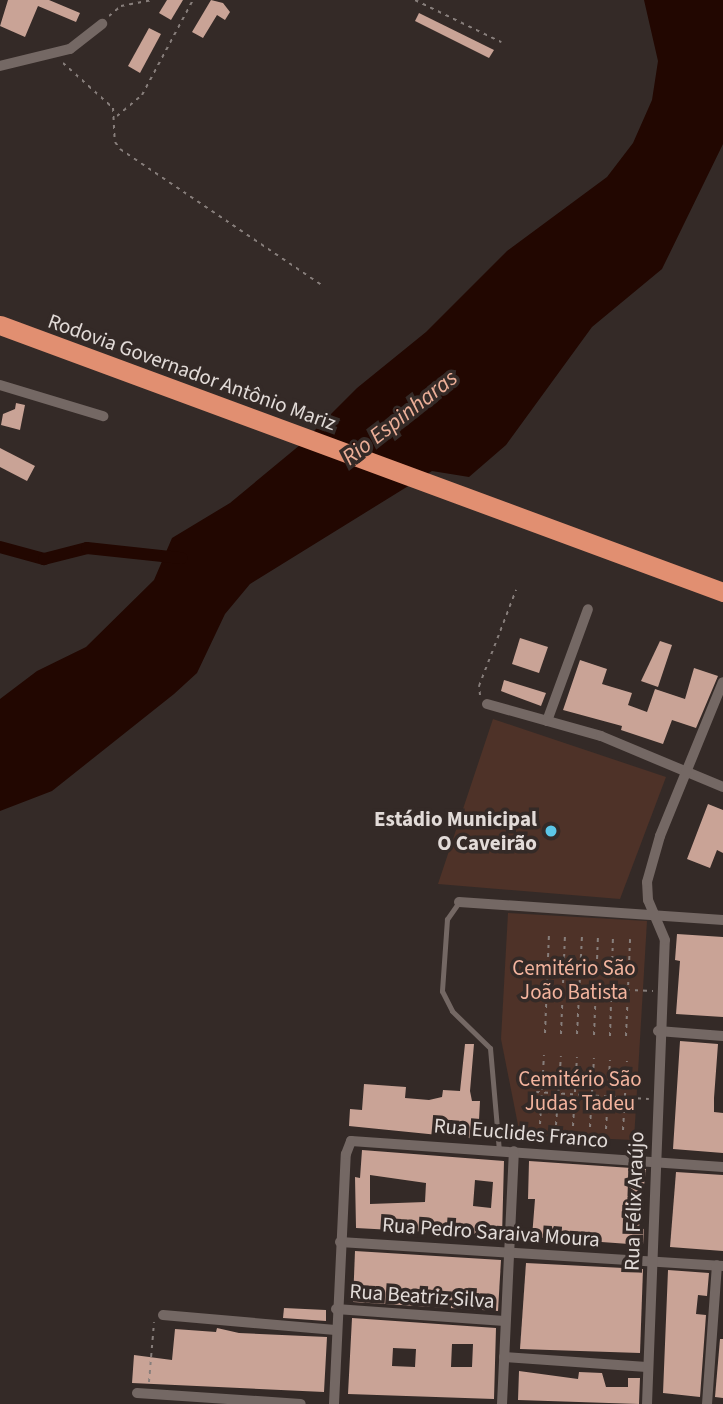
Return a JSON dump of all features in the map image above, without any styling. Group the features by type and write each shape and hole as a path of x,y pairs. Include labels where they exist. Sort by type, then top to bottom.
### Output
{"highway":[{"name":"Rodovia Governador Antônio Mariz","path":"0,325 723,592"}],"street":[{"path":"0,66 53,55 82,43 102,24"},
{"path":"0,385 103,416"},
{"path":"547,721 588,609"},
{"name":"Rua Félix Araújo","path":"647,1404 658,1031 665,940 648,900 647,882 660,836 688,775 723,682"},
{"path":"487,704 601,736 688,775 723,787"},
{"path":"459,902 723,920"},
{"path":"658,1031 723,1036"},
{"name":"Rua Euclides Franco","path":"340,1242 346,1154 351,1141 357,1139 723,1167"},
{"path":"502,1404 514,1151"},
{"path":"334,1404 340,1242"},
{"name":"Rua Pedro Saraiva Moura","path":"340,1242 720,1266"},
{"path":"707,1404 720,1266"},
{"name":"Rua Beatriz Silva","path":"336,1309 505,1321"},
{"path":"158,1315 335,1330"},
{"path":"504,1357 647,1367"},
{"path":"142,1394 301,1404"}],"lane":[{"path":"459,902 447,919 442,991 452,1011 490,1048 499,1150"}],"path":[{"path":"102,24 121,6 152,0"},
{"path":"116,116 142,95 193,0"},
{"path":"415,0 501,42"},
{"path":"53,55 113,108 116,116 115,142 120,149 323,286"},
{"path":"487,704 479,686 516,590"},
{"path":"545,1033 549,933"},
{"path":"561,1034 565,934"},
{"path":"577,1034 582,935"},
{"path":"594,1035 597,936"},
{"path":"610,1036 614,937"},
{"path":"626,1036 630,939"},
{"path":"533,986 661,991"},
{"path":"540,1124 544,1055"},
{"path":"556,1125 561,1056"},
{"path":"573,1126 577,1057"},
{"path":"590,1127 594,1058"},
{"path":"606,1129 610,1060"},
{"path":"623,1130 627,1061"},
{"path":"536,1092 657,1100"},
{"path":"142,1394 158,1315"}],"green space":[{"name":"Estádio Municipal O Caveirão","path":"493,719 666,777 620,899 438,884"},
{"path":"508,913 647,921 634,1140 520,1135 501,1039"}],"water":[{"name":"Rio Espinharas","path":"644,0 723,0 723,144 662,269 592,327 506,445 469,477 432,471 421,478 308,437 357,388 426,332 507,251 607,177 633,143 652,100 658,61"},
{"path":"306,440 418,480 250,584 225,614 197,673 174,694 52,791 0,811 0,699 37,671 86,647 154,580 172,538 230,503"}],"building":[{"path":"8,0 49,0 80,13 76,22 38,6 25,37 0,26"},
{"path":"167,0 183,0 171,20 159,13"},
{"path":"211,0 223,3 230,12 225,20 217,15 203,38 192,32"},
{"path":"419,13 494,50 489,58 415,21"},
{"path":"149,28 161,34 140,73 128,66"},
{"path":"16,403 25,405 20,430 1,425 3,414 15,409"},
{"path":"0,448 35,466 27,481 0,467"},
{"path":"520,638 548,647 539,673 512,664"},
{"path":"660,641 672,645 658,687 641,681"},
{"path":"580,660 607,669 602,684 632,693 628,705 647,712 655,689 685,699 694,668 718,676 696,728 672,720 663,744 621,730 622,726 563,710"},
{"path":"504,680 546,693 541,706 501,691"},
{"path":"708,804 723,810 723,853 717,850 710,868 687,859"},
{"path":"677,934 723,937 723,1017 676,1014 680,961 675,960"},
{"path":"680,1041 718,1044 714,1112 723,1113 723,1153 673,1149"},
{"path":"465,1044 474,1044 470,1091 472,1101 480,1101 478,1139 349,1126 350,1109 362,1110 364,1084 406,1087 405,1098 429,1100 442,1097 443,1090 460,1091"},
{"path":"362,1150 504,1161 502,1236 356,1228 355,1177 360,1178","holes":["370,1175 426,1183 425,1202 370,1204","475,1180 493,1182 491,1208 473,1206"]},
{"path":"529,1161 646,1169 639,1228 644,1229 643,1245 532,1237 535,1199 528,1199"},
{"path":"676,1172 723,1175 723,1251 670,1247"},
{"path":"355,1251 501,1260 498,1311 353,1302"},
{"path":"526,1263 643,1269 640,1353 520,1349"},
{"path":"668,1270 709,1273 707,1296 698,1295 696,1314 706,1315 700,1397 663,1393"},
{"path":"284,1308 326,1310 326,1321 283,1318"},
{"path":"352,1318 496,1328 494,1399 348,1394","holes":["452,1344 473,1344 472,1367 451,1367","393,1348 416,1349 415,1367 392,1366"]},
{"path":"217,1328 239,1333 327,1337 324,1392 132,1383 134,1355 172,1360 175,1329 216,1332"},
{"path":"720,1339 723,1339 723,1398 715,1397"},
{"path":"519,1371 578,1379 579,1372 602,1373 606,1387 628,1387 628,1378 640,1378 639,1404 518,1400"}],"waterway":[{"path":"0,547 44,559 87,548 181,558"}],"place":[{"name":"Estádio Municipal O Caveirão","path":"551,831"}],"park label":[{"name":"Cemitério São João Batista","path":"574,980"},
{"name":"Cemitério São Judas Tadeu","path":"580,1091"}]}
